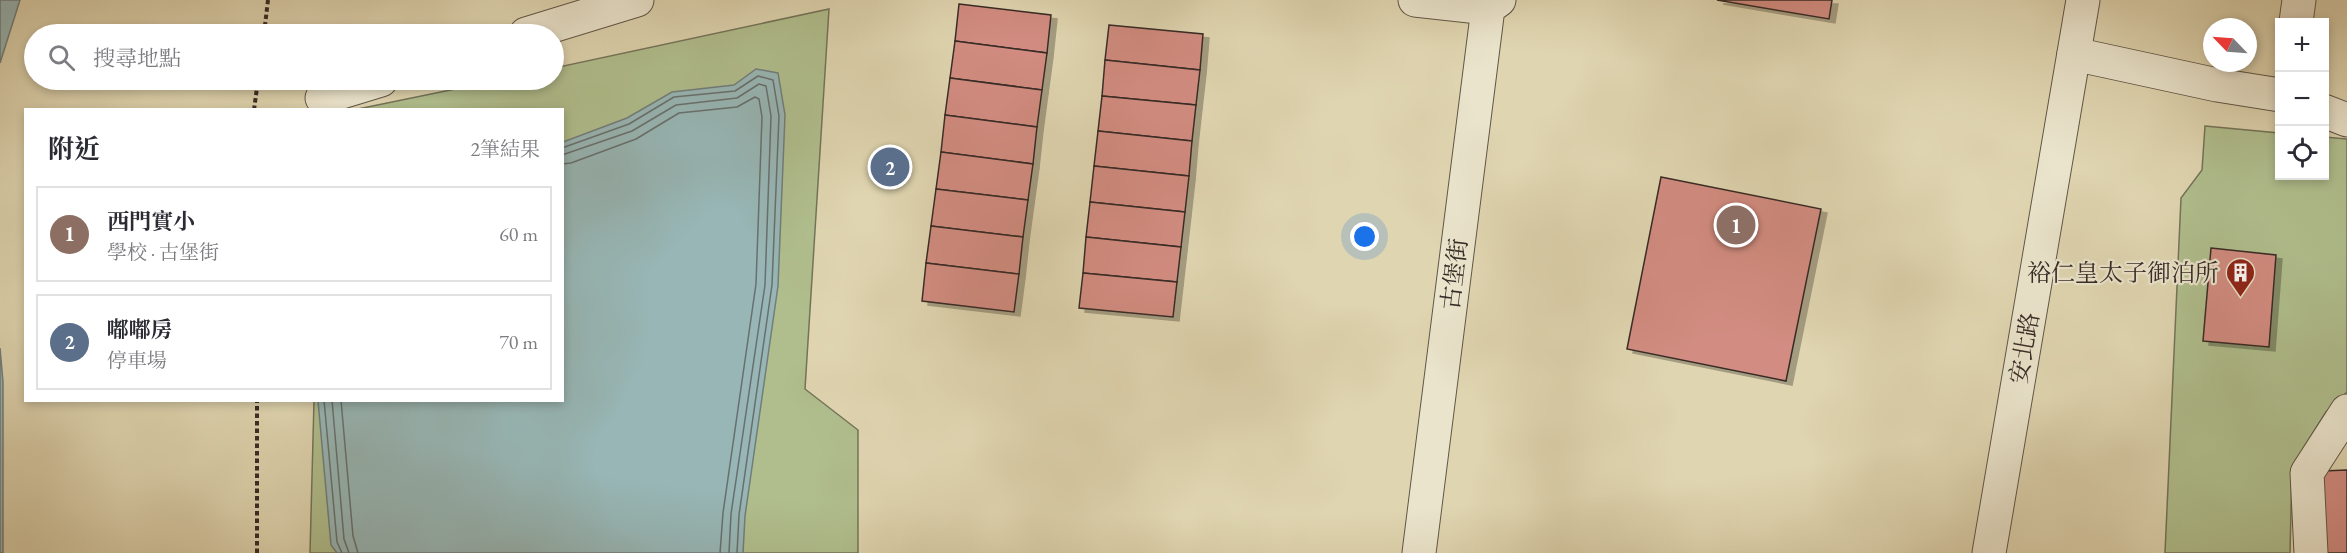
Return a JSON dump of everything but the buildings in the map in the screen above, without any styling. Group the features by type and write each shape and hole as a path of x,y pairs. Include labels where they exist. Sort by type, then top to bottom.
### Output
{"street":[{"path":"559,24 637,0"},
{"path":"1415,0 1493,4"},
{"name":"安北路","path":"1989,553 2083,0"},
{"path":"2297,18 2299,0"},
{"name":"古堡街","path":"1419,553 1493,4"},
{"path":"2074,54 2217,85 2275,94"},
{"path":"321,98 348,90"},
{"path":"2329,113 2347,120"},
{"path":"2311,553 2307,473 2347,411"}],"path":[{"path":"265,24 268,0"},
{"path":"254,108 257,90"},
{"path":"257,402 257,553"}],"green space":[{"path":"829,9 805,389 858,430 858,553 310,553 314,402 564,402 564,108 363,108 450,90 564,90 564,66"},
{"path":"2205,126 2275,133 2275,180 2329,180 2329,137 2347,139 2347,392 2326,412 2292,466 2290,553 2165,553 2181,198 2202,170"}],"water":[{"path":"0,0 20,0 0,63"},
{"path":"756,69 778,73 785,115 778,286 745,516 743,553 337,553 331,545 318,402 564,402 564,142 627,118 672,92 734,85"},
{"path":"0,348 3,382 3,553 0,553"}],"place":[{"name":"嘟嘟房","path":"890,167"},
{"name":"西門實小","path":"1736,225"},
{"name":"裕仁皇太子御泊所","path":"2240,298"}]}
